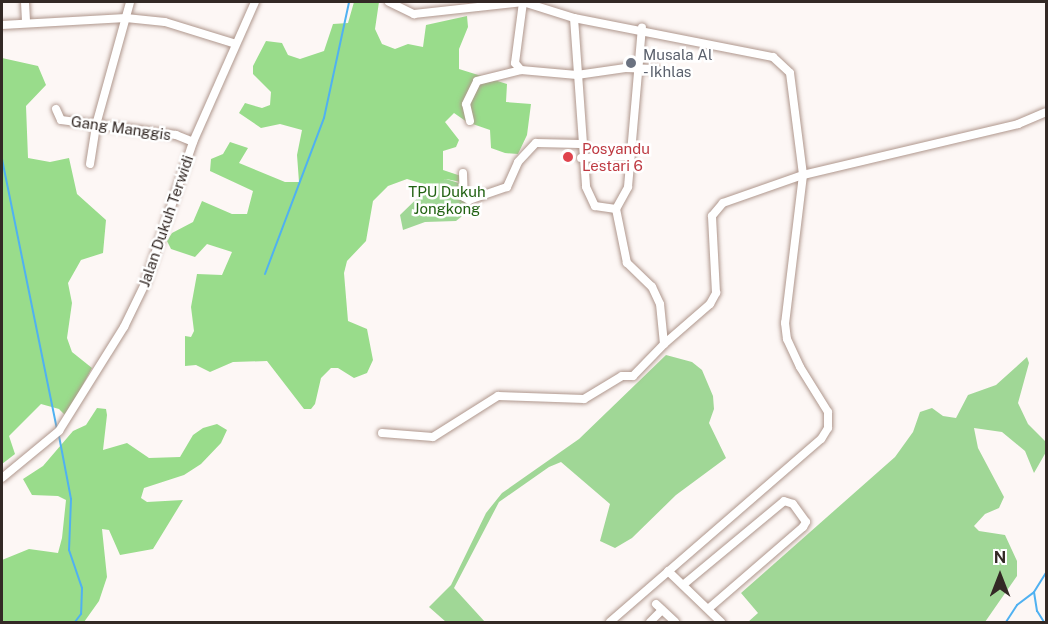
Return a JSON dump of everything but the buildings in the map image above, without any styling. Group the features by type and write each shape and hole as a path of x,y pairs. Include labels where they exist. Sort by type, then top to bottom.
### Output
{"street":[{"path":"25,2 26,21"},
{"path":"90,164 96,125 130,2"},
{"name":"Jalan Dukuh Terwidi","path":"2,478 57,433 124,327 145,284 193,142 255,2"},
{"path":"389,2 414,14 485,4 523,2 574,18 642,28 773,57 785,65 790,73 802,175 785,323 787,339 800,368 828,412 828,428 821,439 610,622"},
{"path":"521,70 515,63 523,2"},
{"path":"2,25 26,21 126,18 165,22 236,44"},
{"path":"574,18 581,158 591,202 600,208 616,209"},
{"path":"642,28 628,187 616,209 627,263 652,287 660,304 664,344"},
{"path":"470,121 466,104 474,84 521,70 577,75 655,69"},
{"name":"Gang Manggis","path":"56,109 61,120 176,135 193,142"},
{"path":"382,433 433,437 498,396 584,399 622,376 633,376 664,344 710,304 716,293 712,216 717,208 802,175 1018,124 1047,112"},
{"path":"463,173 464,197 469,200 507,187 518,162 536,143 580,144"},
{"path":"581,158 629,156"},
{"path":"683,585 784,501 793,504 806,522 803,527 708,609"},
{"path":"668,571 721,622"},
{"path":"650,622 659,607 675,622"}],"green space":[{"path":"354,2 379,2 375,29 382,44 395,49 408,44 423,47 426,25 467,16 468,27 459,49 459,69 507,84 506,102 531,104 527,135 518,154 505,153 491,148 490,130 467,122 454,113 445,122 459,140 456,147 443,151 443,170 461,176 461,182 446,179 430,186 407,179 388,186 373,201 366,241 347,261 344,273 348,321 367,329 373,360 367,373 354,378 338,368 331,368 321,378 315,404 311,409 304,409 267,361 233,362 210,372 196,365 185,366 185,336 191,337 194,331 191,307 197,274 222,275 232,252 207,244 195,257 171,249 167,241 172,233 193,222 202,201 232,214 247,214 253,191 210,171 211,159 223,154 230,142 248,148 239,163 285,182 299,182 297,155 302,130 280,124 261,128 239,113 245,103 262,108 270,105 271,92 253,74 253,66 266,41 282,43 288,55 300,59 324,51 333,24 348,23"},
{"path":"2,58 38,66 46,85 26,106 28,158 50,162 69,158 77,194 106,220 103,253 81,260 68,283 72,303 67,338 72,352 92,368 66,416 59,409 41,404 9,436 15,454 2,464"},
{"name":"TPU Dukuh Jongkong","path":"446,179 465,185 466,213 456,221 425,222 403,230 400,215 435,181"},
{"path":"666,355 692,362 702,370 713,396 714,409 709,423 726,458 676,495 632,538 615,548 600,541 610,504 561,462 549,467 499,502 454,588 485,622 446,622 429,607 451,585 486,513 502,493 579,439"},
{"path":"1027,357 1029,363 1018,403 1028,424 1046,442 1046,452 1034,473 1025,451 1002,432 974,428 978,448 1004,497 999,508 985,514 974,526 979,531 1005,535 1017,561 1017,576 985,622 748,622 758,613 741,593 895,457 913,432 920,412 932,408 943,416 956,418 968,395 996,385"},
{"path":"97,408 106,409 107,415 103,450 127,443 149,458 180,457 193,435 203,428 217,424 227,430 221,443 201,464 184,475 144,488 141,498 147,502 183,500 153,549 120,555 109,530 102,529 107,577 99,601 84,622 2,622 2,560 29,549 58,553 62,538 66,500 58,496 32,495 23,479 43,466 73,431 86,425"}],"waterway":[{"path":"265,274 324,118 349,2"},
{"path":"2,159 57,430"},
{"path":"59,436 71,499 69,550 82,588 81,614 75,622"},
{"path":"1044,622 1037,611 1034,592 1046,573"},
{"path":"1006,622 1017,605 1034,592"}],"place":[{"name":"Musala Al - Ikhlas","path":"631,63"},
{"name":"Posyandu Lestari 6","path":"568,157"}]}
